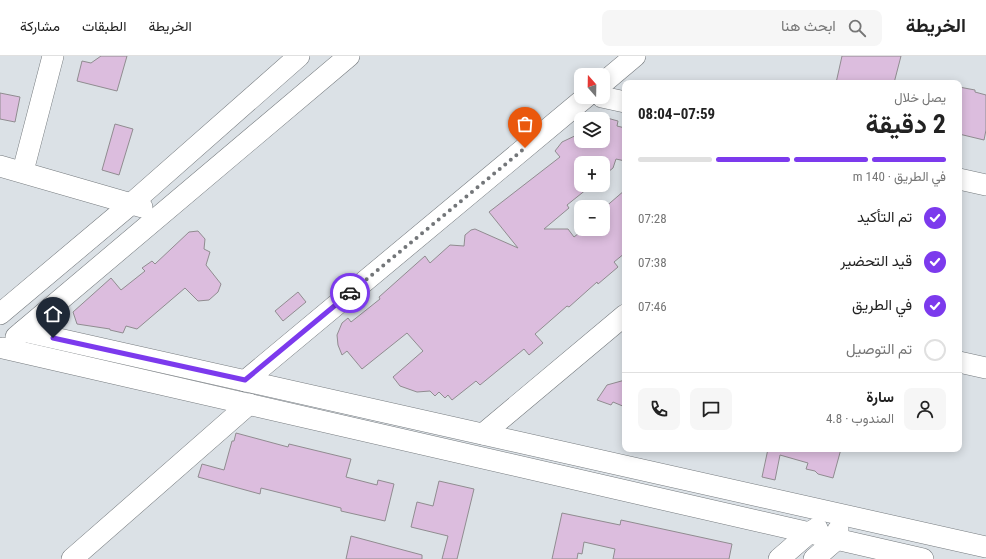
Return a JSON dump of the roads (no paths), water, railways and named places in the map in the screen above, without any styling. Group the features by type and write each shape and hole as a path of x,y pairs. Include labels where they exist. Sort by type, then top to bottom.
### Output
{"street":[{"path":"23,171 53,56"},
{"path":"0,314 131,204 299,56"},
{"path":"2,349 349,56"},
{"path":"610,77 635,56"},
{"path":"610,99 622,101"},
{"path":"245,380 578,104"},
{"path":"0,166 23,171 163,213"},
{"path":"962,180 986,185"},
{"path":"483,434 622,318"},
{"path":"23,331 986,547"},
{"path":"2,349 249,404 923,559"},
{"path":"962,363 986,368"},
{"path":"81,558 249,404"},
{"path":"779,559 809,533 840,515"},
{"path":"814,559 837,539 840,515"}]}
